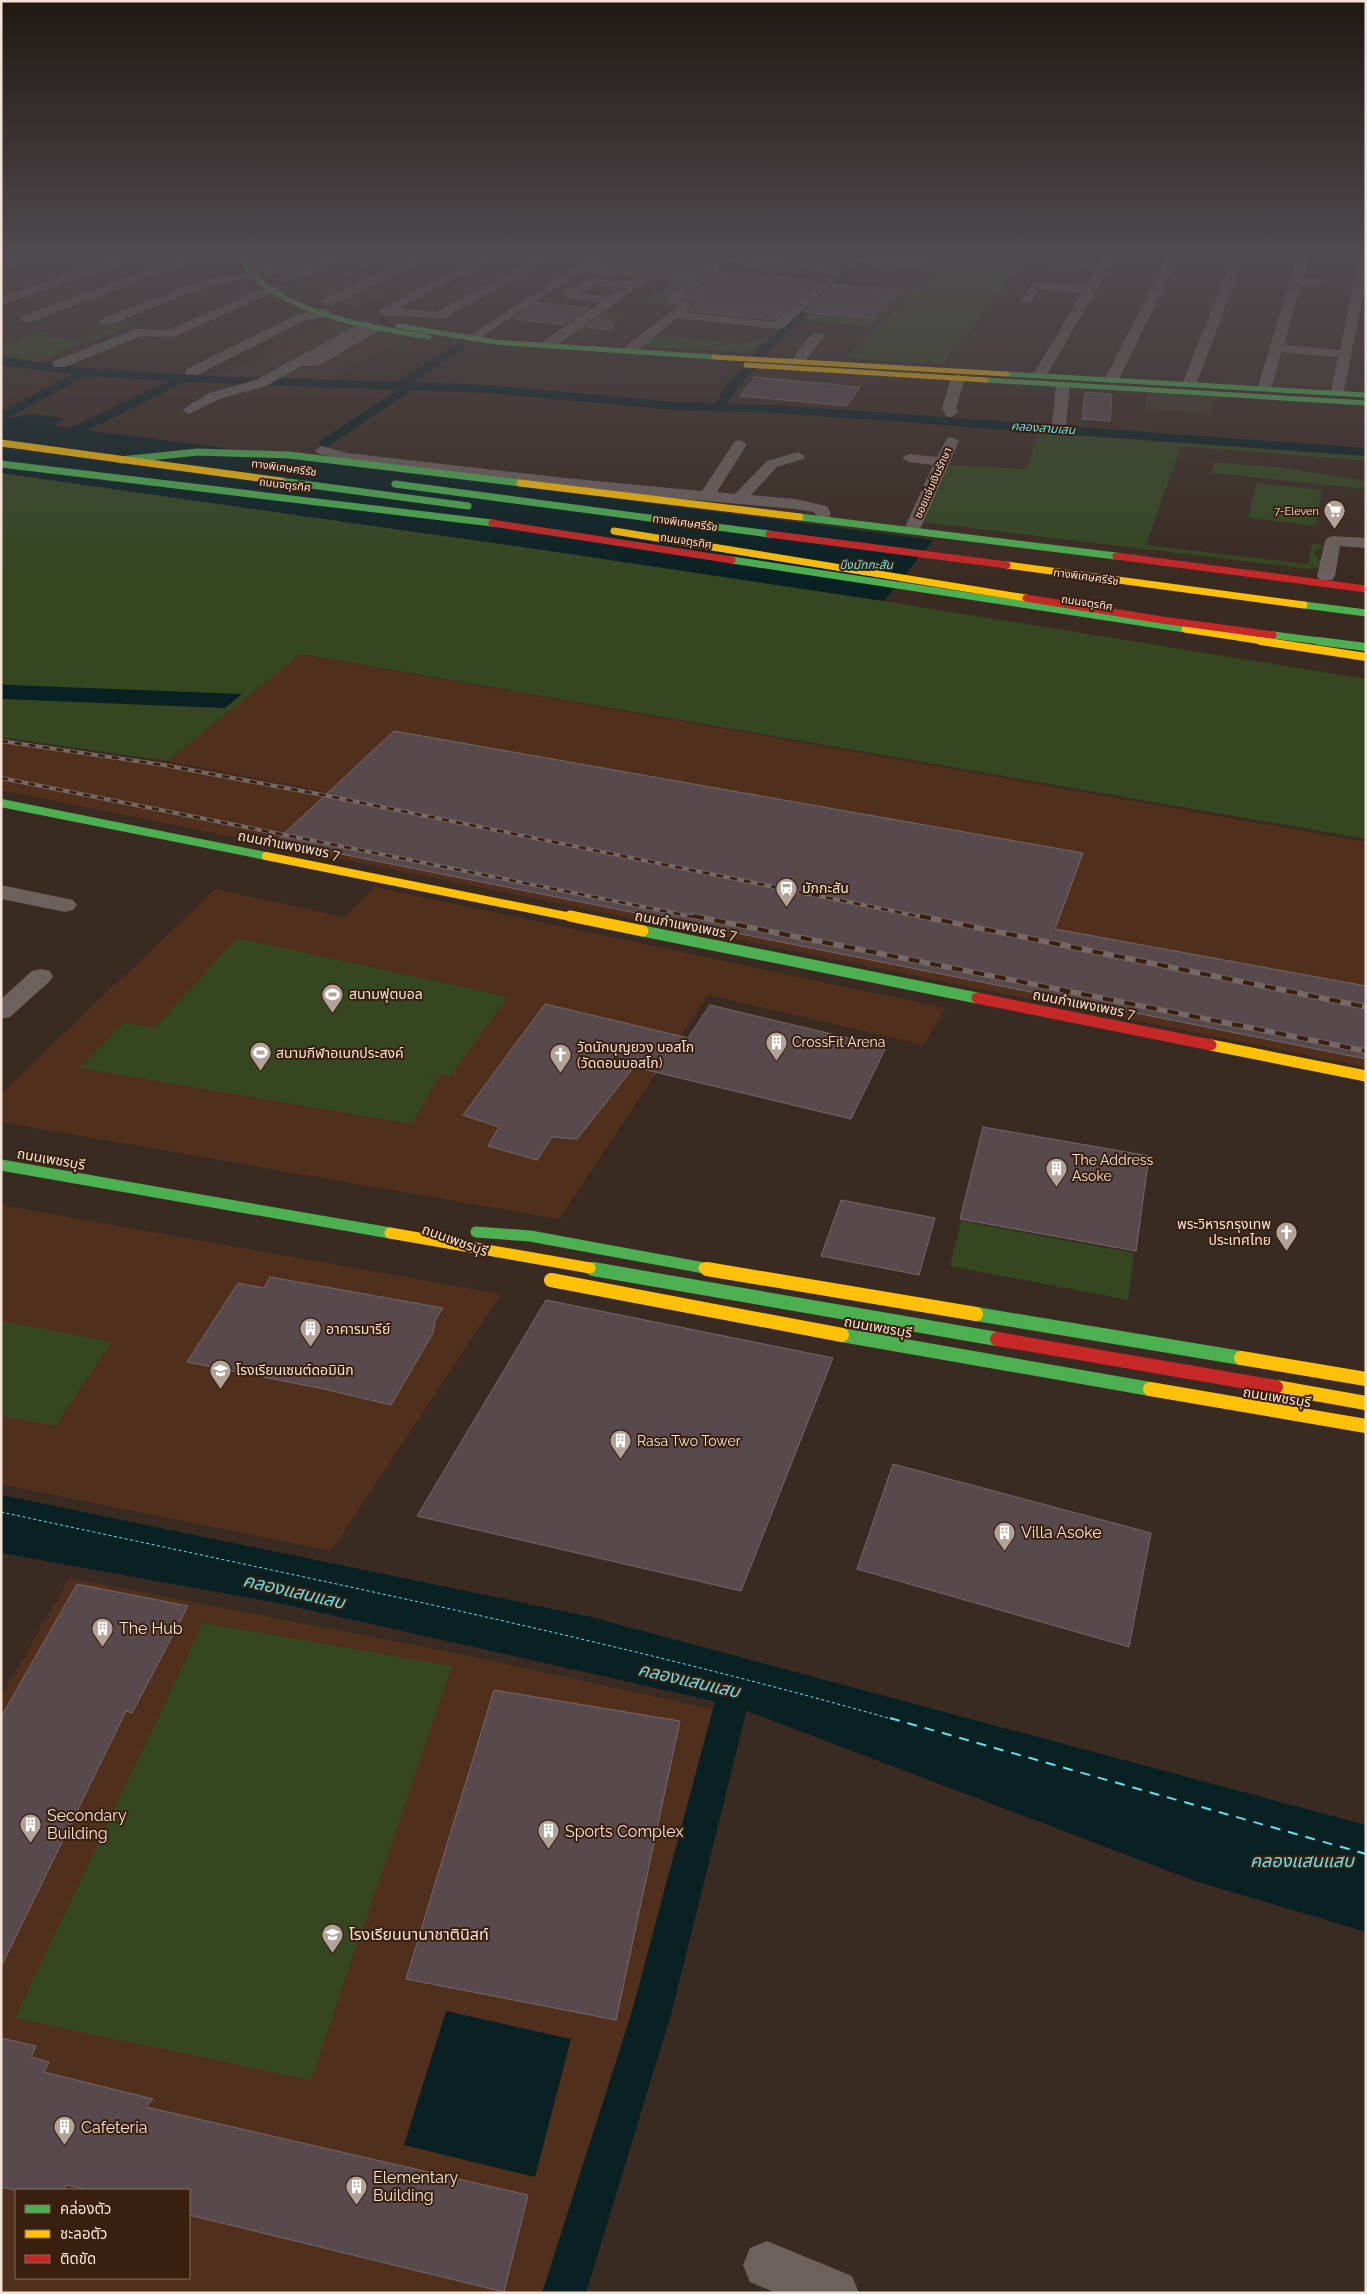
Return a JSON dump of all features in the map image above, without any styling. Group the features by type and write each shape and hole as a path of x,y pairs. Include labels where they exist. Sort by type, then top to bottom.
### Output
{"main road":[{"path":"734,364 1063,385 1296,393 1366,401"},
{"path":"745,364 914,372 1366,401"},
{"path":"844,364 1366,394"},
{"path":"887,364 1190,382 1217,389 1265,386 1296,393 1338,390 1366,394"},
{"name":"ทางพิเศษศรีรัช","path":"1,433 307,472"},
{"name":"ทางพิเศษศรีรัช","path":"1,443 474,507"},
{"path":"1,453 78,462 99,462 198,452 273,454 1197,566 1366,589"},
{"name":"ทางพิเศษศรีรัช","path":"273,454 362,471 378,480 1366,613"},
{"name":"ถนนจตุรทิศ","path":"1,464 498,524 1366,657"},
{"path":"140,480 190,482 323,495 355,493 378,480"},
{"path":"670,501 790,510 1366,581"},
{"path":"554,505 897,539 1366,597"},
{"path":"556,521 1162,620 1366,647"},
{"name":"ทางพิเศษศรีรัช","path":"606,525 853,558"},
{"path":"607,542 755,575"},
{"path":"1262,598 1366,608"},
{"path":"1228,648 1366,667"},
{"name":"ถนนกำแพงเพชร 7","path":"1,803 1366,1076"},
{"name":"ถนนเพชรบุรี","path":"1,1165 1366,1404"},
{"name":"ถนนเพชรบุรี","path":"392,1232 444,1254"},
{"name":"ถนนเพชรบุรี","path":"392,1232 489,1232 530,1236 794,1284 1366,1379"},
{"name":"ถนนเพชรบุรี","path":"543,1279 908,1347 1366,1426"}],"street":[{"path":"192,372 208,364"},
{"path":"189,410 214,396 266,380 295,364"},
{"path":"1041,373 1046,364"},
{"path":"1113,377 1119,364"},
{"path":"1190,382 1197,364"},
{"path":"1265,386 1271,364"},
{"path":"1338,390 1344,364"},
{"path":"951,413 949,408 958,378"},
{"path":"1059,424 1063,385"},
{"name":"ซอยแจ่มเงินรักษา","path":"914,525 952,441"},
{"path":"706,497 740,444"},
{"path":"322,450 345,457 565,483 795,504 821,509 823,514"},
{"path":"738,500 772,464 798,456"},
{"path":"909,458 943,462"},
{"path":"750,487 784,491"},
{"path":"1326,576 1333,541 1366,542"},
{"path":"1,892 65,905"},
{"path":"1,1012 41,976"},
{"path":"767,2265 835,2293"}],"shaded area":[{"path":"245,364 354,364 329,379 224,375"},
{"path":"1266,364 1351,364 1345,389 1262,383"},
{"path":"1146,393 1215,397 1212,414 1145,409"},
{"path":"301,654 1366,842 1366,1067 1,790 1,741 168,763 547,834 167,761"},
{"path":"375,887 945,1008 924,1045 708,995 559,1219 1,1122 1,1094 215,889 344,917"},
{"name":"โรงเรียนเซนต์ดอมินิก","path":"1,1205 501,1294 331,1551 1,1484"},
{"name":"โรงเรียนนานาชาตินิสท์","path":"69,1578 469,1656 739,1715 560,2293 1,2293 1,1697"}],"green space":[{"path":"1039,433 1366,456 1366,461 1181,446 1146,545 1308,564 1312,543 1322,545 1323,547 1314,552 1321,561 1318,568 1308,569 922,522 944,465 1026,469"},
{"path":"1214,462 1276,467 1354,479 1366,482 1366,489 1212,473"},
{"path":"1,473 564,553 884,601 1366,679 1366,839 301,654 167,761 1,737"},
{"path":"1256,483 1322,490 1316,526 1248,518"},
{"name":"สนามฟุตบอล","path":"237,938 508,997 450,1076 411,1070 440,1075 412,1124 80,1068 123,1023 155,1028"},
{"path":"961,1221 1134,1253 1128,1300 950,1266"},
{"path":"1,1321 112,1342 55,1426 1,1416"},
{"path":"203,1623 452,1666 311,2080 15,2018"}],"water":[{"name":"บึงมักกะสัน","path":"31,414 64,418 54,426 933,540 884,601 564,553 1,473 1,417 11,418"},
{"path":"1,684 242,694 225,708 1,699"},
{"name":"คลองแสนแสบ","path":"1,1495 587,1616 1366,1825 1366,1932 1195,1881 731,1705 278,1603 1,1553"},
{"path":"446,2011 571,2039 535,2177 404,2145"}],"building":[{"path":"755,377 860,387 847,406 740,396"},
{"path":"1085,392 1112,394 1110,421 1082,419"},
{"path":"394,731 1083,853 1055,929 1366,986 1366,1059 276,841"},
{"path":"545,1004 688,1038 710,1005 886,1047 851,1119 634,1067 577,1139 552,1137 537,1160 488,1146 499,1127 463,1115"},
{"name":"The Address Asoke","path":"983,1127 1149,1156 1136,1251 960,1219"},
{"path":"841,1200 935,1218 919,1275 821,1256"},
{"name":"อาคารมารีย์","path":"270,1277 443,1308 435,1321 433,1333 391,1405 324,1389 187,1362 238,1283 264,1288"},
{"name":"Rasa Two Tower","path":"546,1300 833,1358 741,1591 417,1516"},
{"name":"Villa Asoke","path":"893,1464 1151,1533 1129,1647 857,1569"},
{"path":"77,1584 188,1606 132,1713 126,1711 1,1967 1,1717"},
{"name":"Sports Complex","path":"494,1690 680,1721 616,2020 406,1979"},
{"name":"Elementary Building","path":"1,2038 36,2046 31,2057 49,2062 44,2072 153,2099 146,2107 528,2195 504,2292 190,2215 190,2189 84,2189 66,2185 64,2189 14,2190 1,2187"}],"waterway":[{"name":"คลองสามเสน","path":"24,364 85,372"},
{"path":"400,385 432,364"},
{"path":"719,407 738,378 750,368"},
{"path":"1,417 85,372"},
{"name":"คลองสามเสน","path":"85,372 183,378"},
{"path":"69,434 183,378"},
{"name":"คลองสามเสน","path":"183,378 410,386"},
{"path":"326,443 410,386"},
{"name":"คลองสามเสน","path":"410,386 488,389 675,406 778,409 1366,452"},
{"path":"564,2293 652,2011 731,1705 732,1689"}],"ferry route":[{"path":"1,1512 562,1634 673,1661 895,1720"},
{"path":"890,1718 1366,1854"}],"railway":[{"path":"1,741 164,765 323,795 927,918"},
{"path":"1,778 699,918"},
{"path":"693,916 1366,1051"},
{"path":"920,916 1366,1007"}],"traffic: fast":[{"path":"1007,374 1366,395"},
{"path":"986,380 1366,403"},
{"path":"121,460 198,452 289,455 520,483"},
{"path":"1,464 492,523"},
{"path":"281,481 468,506"},
{"path":"395,484 769,534"},
{"path":"800,517 1116,556"},
{"path":"732,560 1185,629"},
{"path":"1304,605 1366,613"},
{"path":"1273,635 1366,647"},
{"path":"1,803 266,856"},
{"path":"643,931 977,998"},
{"path":"1,1165 390,1233"},
{"path":"476,1232 530,1236 704,1268"},
{"path":"590,1268 997,1339"},
{"path":"976,1314 1241,1358"},
{"path":"842,1335 1150,1389"}],"traffic: slow":[{"path":"836,364 1007,374"},
{"path":"746,365 986,380"},
{"path":"1,443 281,481"},
{"path":"520,483 800,517"},
{"path":"614,531 1026,598"},
{"path":"1007,565 1304,605"},
{"path":"1185,629 1366,657"},
{"path":"266,856 643,931"},
{"path":"1211,1045 1366,1076"},
{"path":"390,1233 590,1268"},
{"path":"704,1268 976,1314"},
{"path":"551,1280 842,1335"},
{"path":"1241,1358 1366,1379"},
{"path":"1276,1387 1366,1403"},
{"path":"1150,1389 1366,1426"}],"traffic: jam":[{"path":"492,523 732,560"},
{"path":"769,534 1007,565"},
{"path":"1116,556 1366,589"},
{"path":"1026,598 1162,620 1273,635"},
{"path":"977,998 1211,1045"},
{"path":"997,1339 1276,1387"}],"place":[{"name":"7-Eleven","path":"1335,530"},
{"name":"มักกะสัน","path":"786,907"},
{"name":"สนามฟุตบอล","path":"333,1013"},
{"name":"CrossFit Arena","path":"776,1061"},
{"name":"สนามกีฬาอเนกประสงค์","path":"260,1072"},
{"name":"วัดนักบุญยวง บอสโก (วัดดอนบอสโก)","path":"561,1074"},
{"name":"The Address Asoke","path":"1056,1187"},
{"name":"พระวิหารกรุงเทพ ประเทศไทย","path":"1287,1251"},
{"name":"อาคารมารีย์","path":"310,1348"},
{"name":"โรงเรียนเซนต์ดอมินิก","path":"220,1389"},
{"name":"Rasa Two Tower","path":"621,1460"},
{"name":"Villa Asoke","path":"1005,1551"},
{"name":"The Hub","path":"103,1647"},
{"name":"Secondary Building","path":"31,1843"},
{"name":"Sports Complex","path":"549,1850"},
{"name":"โรงเรียนนานาชาตินิสท์","path":"333,1953"},
{"name":"Cafeteria","path":"65,2146"},
{"name":"Elementary Building","path":"357,2205"}]}
